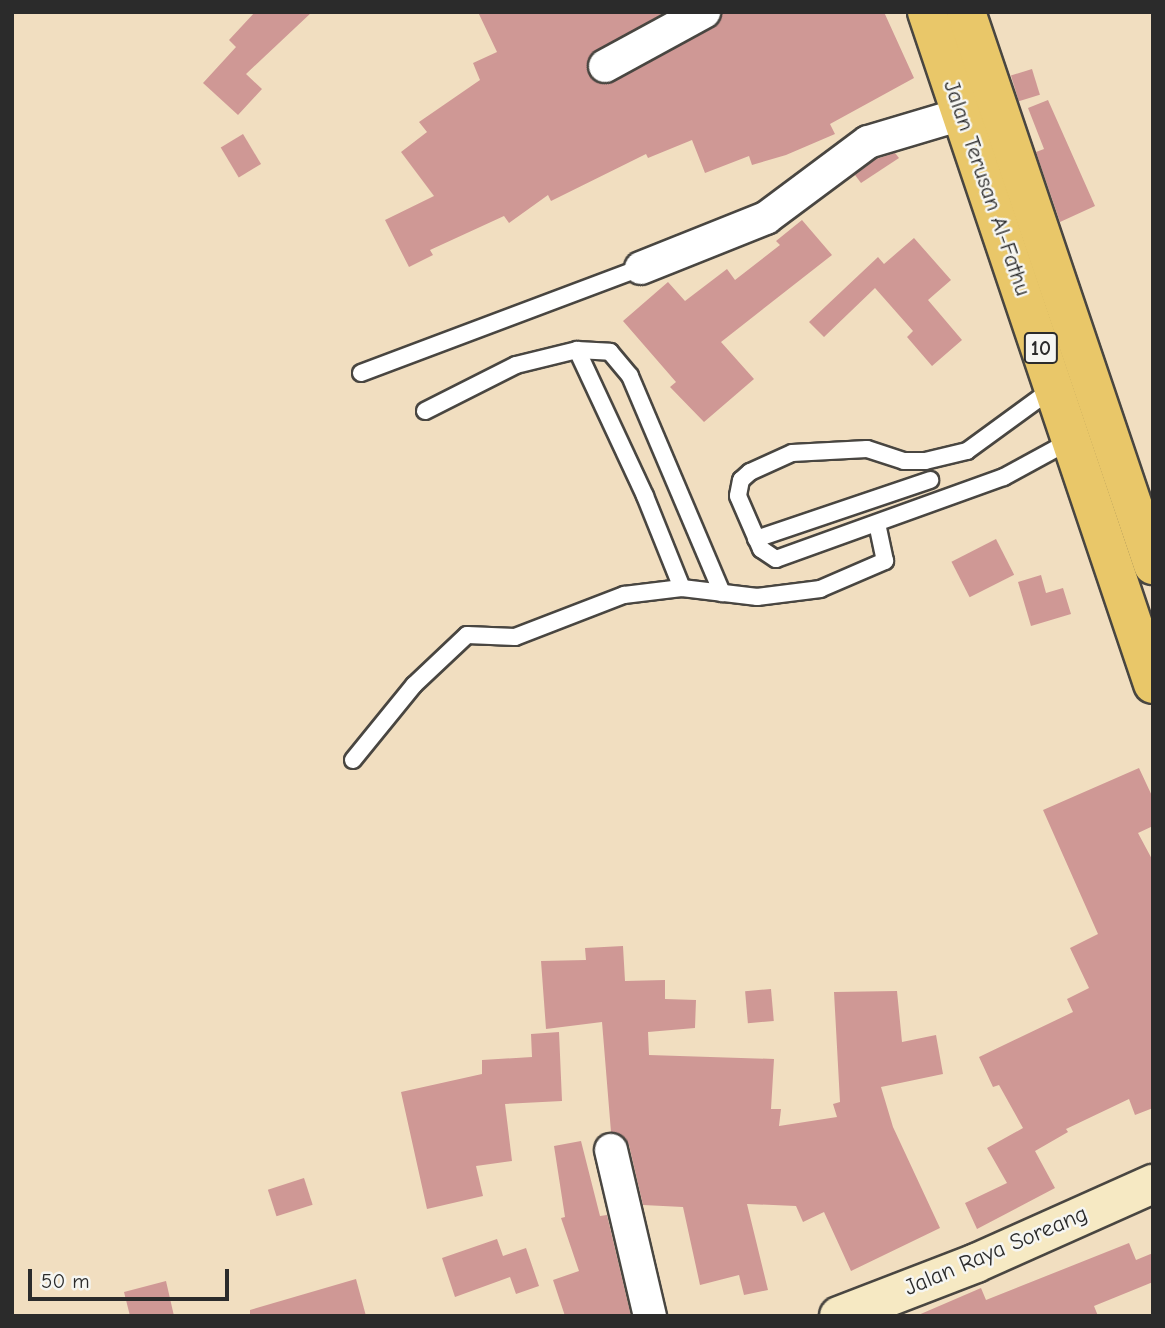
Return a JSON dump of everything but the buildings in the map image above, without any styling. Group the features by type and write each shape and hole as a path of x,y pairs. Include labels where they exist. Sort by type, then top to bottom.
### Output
{"highway":[{"name":"Jalan Terusan Al-Fathu","path":"927,12 1153,684"},
{"name":"Jalan Terusan Al-Fathu","path":"965,12 1153,565"}],"main road":[{"name":"Jalan Raya Soreang","path":"839,1316 976,1263 1153,1184"}],"street":[{"path":"605,66 704,12"},
{"path":"641,268 766,218 868,142 962,114"},
{"path":"611,1150 650,1316"}],"lane":[{"path":"361,373 641,268"},
{"path":"425,411 516,365 577,350 610,352 630,376 722,593"},
{"path":"577,350 645,496 682,588"},
{"path":"1054,387 967,451 926,461 904,461 867,449 792,453 761,465 737,489 761,549 776,559 1004,477 1072,440"},
{"path":"926,461 934,504"},
{"path":"756,539 929,480"},
{"path":"353,760 414,685 467,635 515,637 624,595 682,588 757,597 820,589 874,569 886,561 877,524"}]}
